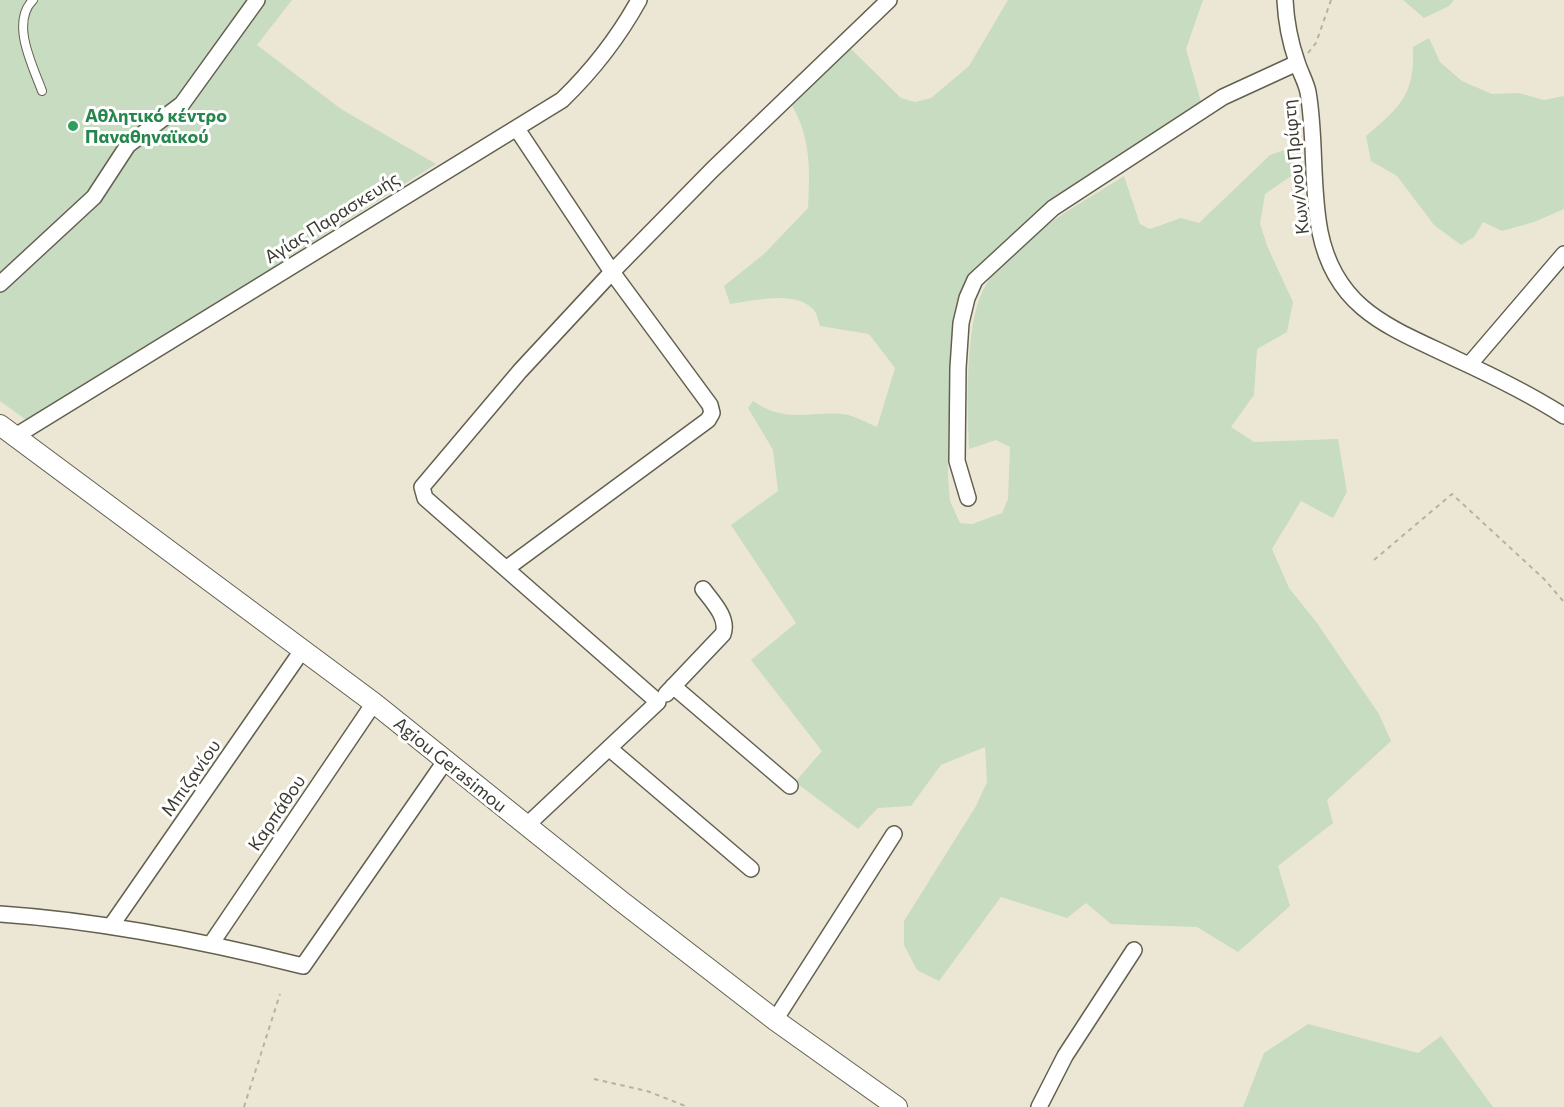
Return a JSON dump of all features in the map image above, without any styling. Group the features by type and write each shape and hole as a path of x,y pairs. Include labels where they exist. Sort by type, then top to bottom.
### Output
{"street":[{"path":"0,284 94,197 128,146 182,104 257,0"},
{"name":"Αγίας Παρασκευής","path":"7,431 517,129 562,100 590,74 609,49 639,0"},
{"path":"658,702 425,498 422,487 519,371 612,272 712,170 888,0"},
{"name":"Κων/νου Πρίφτη","path":"1285,0 1287,24 1297,63 1308,91 1316,199 1321,233 1330,264 1349,296 1370,316 1400,334 1469,365 1564,416"},
{"path":"968,498 957,461 958,368 961,323 967,298 975,280 1053,208 1223,97 1297,63"},
{"path":"507,568 711,417 710,405 612,272 517,129"},
{"path":"1469,365 1564,254"},
{"name":"Agiou Gerasimou","path":"7,431 374,703 526,826 775,1020 897,1107"},
{"path":"526,826 610,749 723,634 726,627 725,620 703,589"},
{"name":"Μπιζανίου","path":"111,926 302,651"},
{"path":"673,686 790,786"},
{"name":"Καρπάθου","path":"211,944 374,703"},
{"path":"610,749 751,869"},
{"path":"0,914 111,926 211,944 303,966 446,760"},
{"path":"775,1020 894,834"},
{"path":"1039,1107 1065,1056 1134,950"}],"lane":[{"path":"33,0 24,17 24,39 42,91"}],"path":[{"path":"1297,63 1316,43 1330,0"},
{"path":"1374,560 1452,494 1544,579 1564,602"},
{"path":"244,1107 280,994"},
{"path":"594,1079 647,1091 688,1107"}],"green space":[{"name":"Αθλητικό κέντρο Παναθηναϊκού","path":"0,0 251,0 189,89 89,194 0,273"},
{"path":"260,0 292,0 257,45 341,109 436,164 29,422 0,401 0,292 134,149 188,103"},
{"path":"1008,0 1203,0 1186,49 1202,105 979,271 961,291 952,332 948,477 950,501 960,523 972,524 1002,513 1008,499 1010,447 996,440 969,449 968,368 977,305 983,290 1010,255 1066,212 1124,176 1140,224 1150,229 1181,218 1199,223 1270,155 1293,147 1297,172 1265,194 1260,224 1268,248 1293,302 1287,332 1257,349 1254,395 1231,427 1254,442 1338,439 1347,492 1333,518 1301,501 1272,549 1289,588 1317,623 1379,714 1391,741 1327,800 1333,823 1278,866 1290,906 1238,952 1197,927 1111,924 1086,903 1067,918 1001,897 939,981 917,970 904,945 904,921 976,806 987,782 985,747 941,765 911,806 878,808 858,829 795,782 822,751 751,660 796,623 731,525 778,491 773,450 748,408 753,401 776,412 797,415 843,414 856,417 877,427 895,368 869,334 820,326 813,309 805,303 773,298 730,304 724,286 764,254 808,208 809,168 806,142 792,106 850,48 901,98 915,102 931,98 969,66"},
{"path":"1403,0 1454,0 1449,6 1424,18"},
{"path":"1429,38 1440,62 1462,81 1492,94 1519,93 1544,100 1564,96 1564,209 1534,222 1502,231 1483,222 1474,237 1461,245 1434,225 1397,176 1371,161 1366,136 1388,117 1403,99 1411,77 1413,47"},
{"path":"1308,1024 1418,1053 1441,1036 1493,1107 1243,1107 1264,1053"}],"place":[{"name":"Αθλητικό κέντρο Παναθηναϊκού","path":"73,126"}]}
